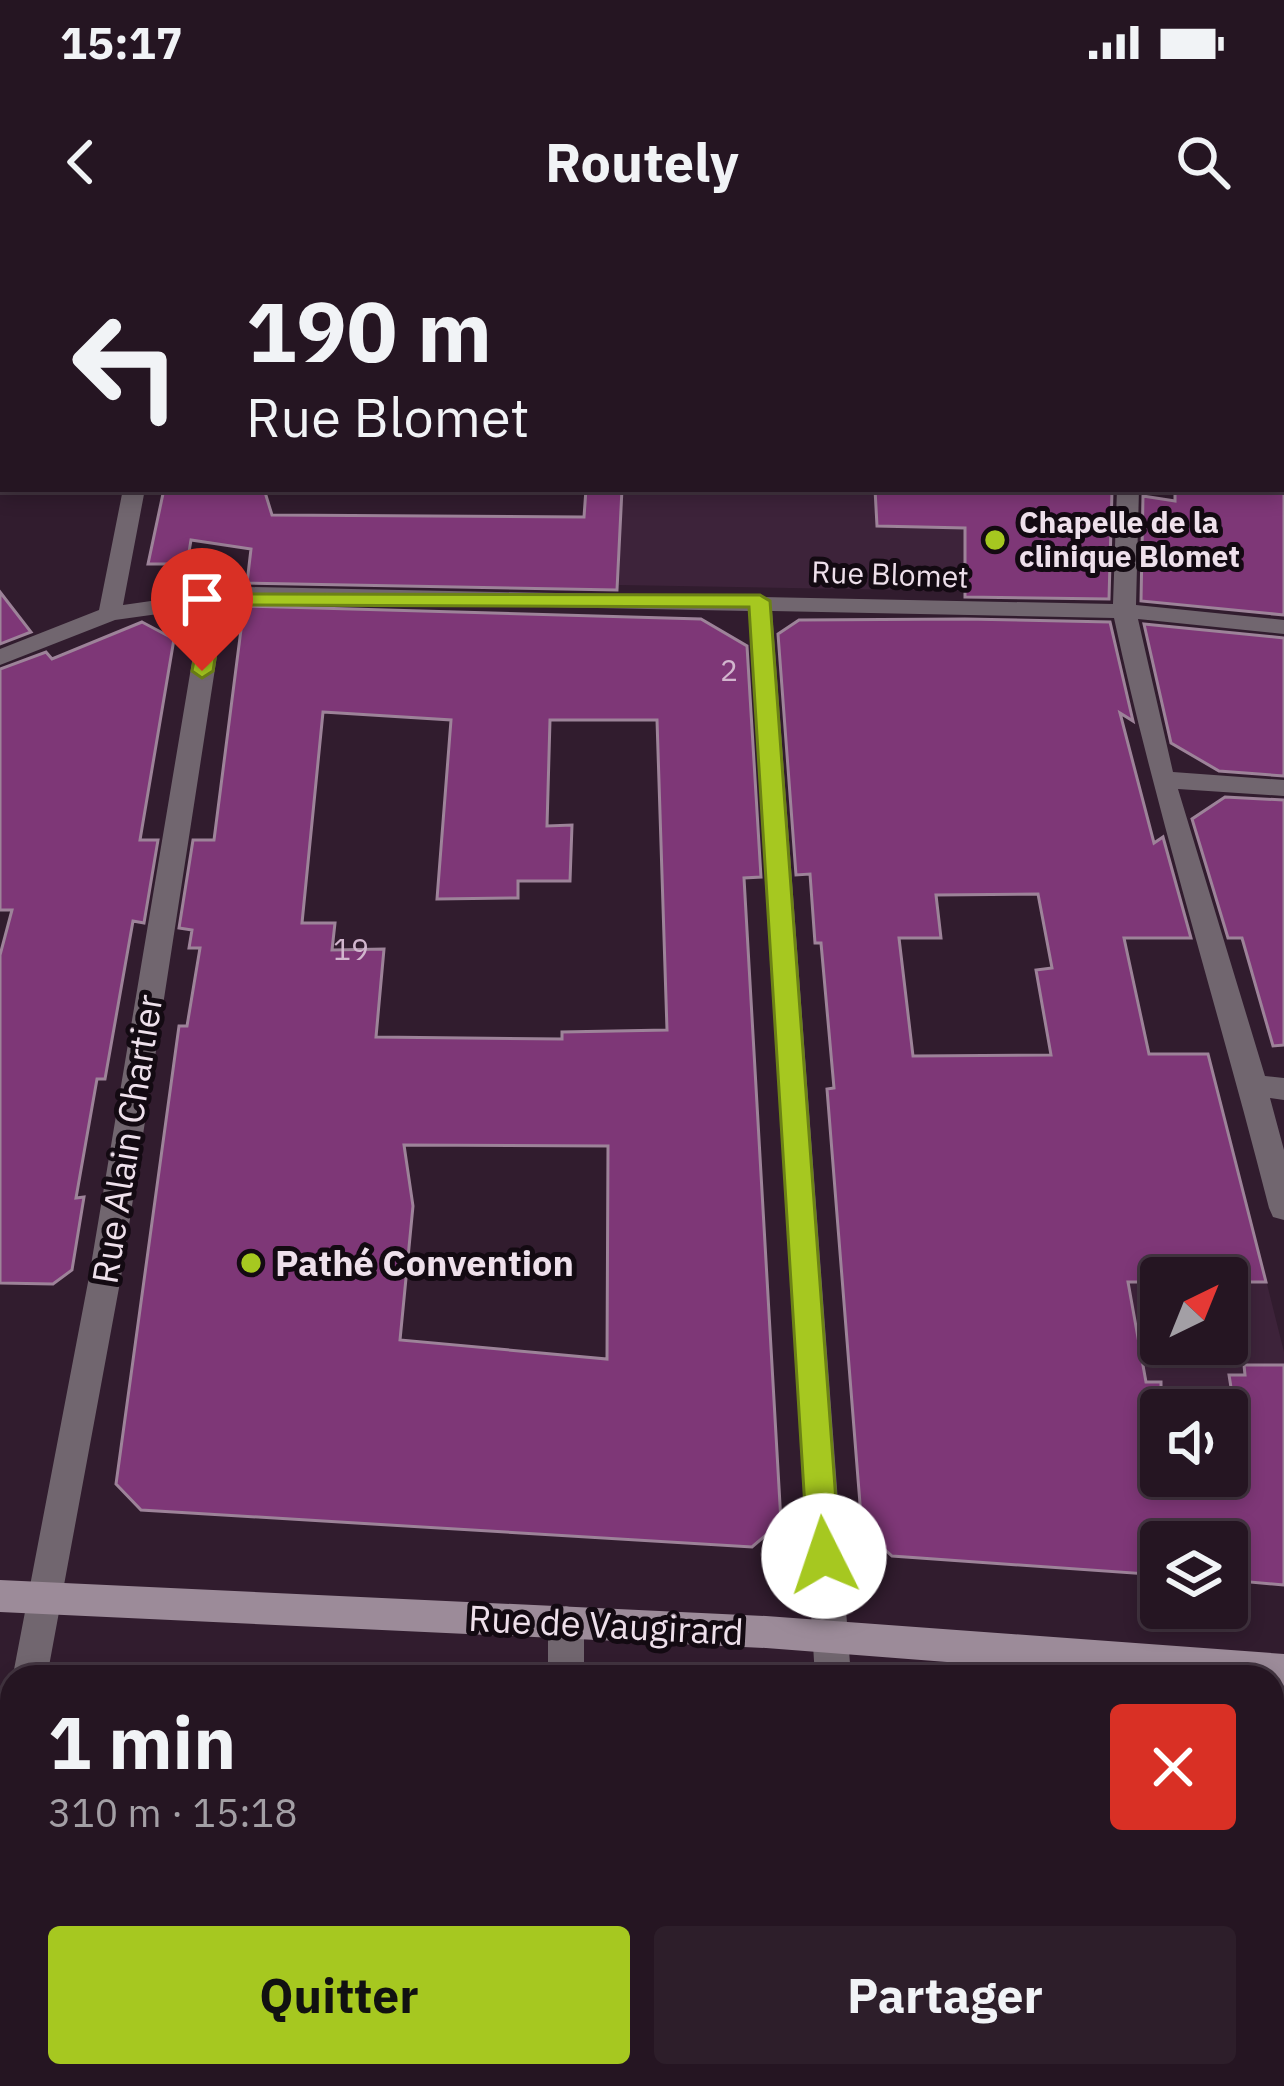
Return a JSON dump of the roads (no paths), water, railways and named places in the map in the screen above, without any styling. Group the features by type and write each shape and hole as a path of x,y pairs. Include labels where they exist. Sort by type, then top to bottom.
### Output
{"main road":[{"name":"Rue de Vaugirard","path":"0,1596 566,1622 1211,1665"}],"street":[{"path":"110,614 133,492"},
{"path":"1128,492 1124,611 1162,780 1284,1208"},
{"name":"Rue Blomet","path":"0,658 110,614 214,598 760,601 1124,611 1284,627"},
{"name":"Rue Alain Chartier","path":"31,1665 105,1277 214,598"},
{"path":"760,601 832,1665"},
{"path":"1162,780 1284,788"},
{"path":"1251,1085 1284,1089"},
{"path":"566,1622 566,1665"}],"place":[{"name":"Chapelle de la clinique Blomet","path":"995,540"},
{"name":"Pathé Convention","path":"251,1263"}]}
